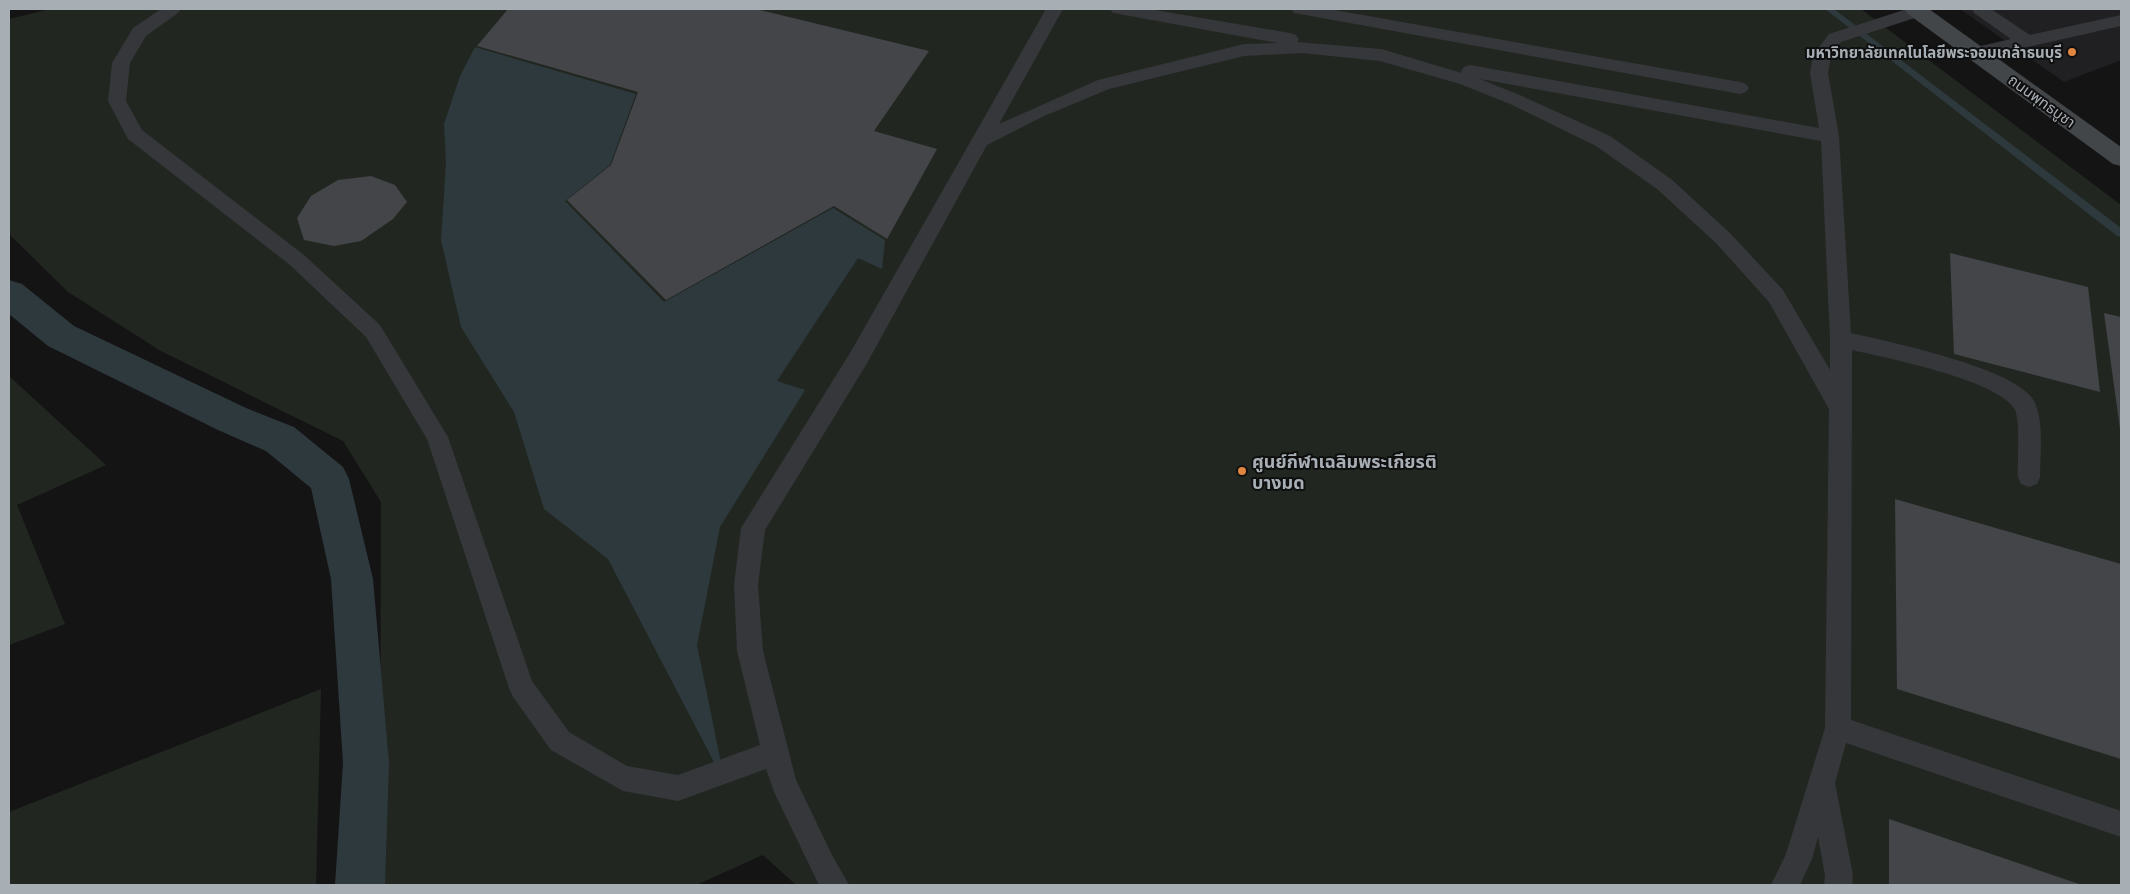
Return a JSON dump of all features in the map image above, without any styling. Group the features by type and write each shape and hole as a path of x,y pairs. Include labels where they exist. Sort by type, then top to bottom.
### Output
{"main road":[{"name":"ถนนพุทธบูชา","path":"1916,10 2121,158"}],"lane":[{"path":"172,9 139,32 121,64 118,101 135,134 297,260 372,331 437,437 522,688 560,741 623,778 678,788 732,767 776,753"},
{"path":"835,885 822,864 783,783 750,651 746,584 753,528 858,359 1054,9"},
{"path":"1119,9 1830,136"},
{"path":"1300,9 1740,88"},
{"path":"1980,9 2026,41"},
{"path":"1785,885 1798,859 1838,728 1841,338 1830,136 1819,73 1822,55 1835,38 1916,10"},
{"path":"1974,53 2121,21"},
{"path":"980,141 1104,84 1244,50 1302,47 1381,55 1466,80 1516,100 1603,141 1664,184 1723,238 1776,296 1840,408"},
{"path":"1841,338 1981,376 2014,393 2023,403 2027,414 2029,477"},
{"path":"1838,728 2121,824"},
{"path":"1822,782 1839,875 1838,885"}],"shaded area":[{"name":"ศูนย์กีฬาเฉลิมพระเกียรติ บางมด","path":"50,9 1861,9 2121,205 2121,885 796,885 763,855 696,885 380,885 381,502 343,441 161,351 68,292 9,234 9,19"},
{"name":"มหาวิทยาลัยเทคโนโลยีพระจอมเกล้าธนบุรี","path":"1960,9 2121,9 2121,60 2064,82"},
{"path":"475,47 636,94 610,165 565,201 664,302 833,208 885,240 882,269 858,258 777,381 805,390 720,527 697,645 725,783 608,559 544,509 514,412 461,327 441,240 446,164 444,124 460,76"},
{"path":"9,376 106,465 17,505 65,624 9,645"},
{"path":"321,689 316,885 9,885 9,812"}],"building":[{"path":"508,9 756,9 929,51 874,131 937,149 887,239 834,206 666,300 567,200 611,165 638,92 477,46"},
{"path":"371,176 395,185 407,202 393,219 361,241 334,246 304,240 297,218 311,196 338,180"},
{"path":"1950,253 2088,287 2100,392 1954,354"},
{"path":"2104,313 2121,317 2121,429 2120,429"},
{"path":"1895,499 2121,564 2121,759 1897,689"},
{"path":"1889,819 2082,885 1889,885"}],"waterway":[{"path":"1829,9 2121,233"},
{"path":"9,294 61,336 232,419 280,439 329,479 352,579 366,763 360,885"}],"place":[{"name":"มหาวิทยาลัยเทคโนโลยีพระจอมเกล้าธนบุรี","path":"2072,52"},
{"name":"ศูนย์กีฬาเฉลิมพระเกียรติ บางมด","path":"1242,471"}]}
